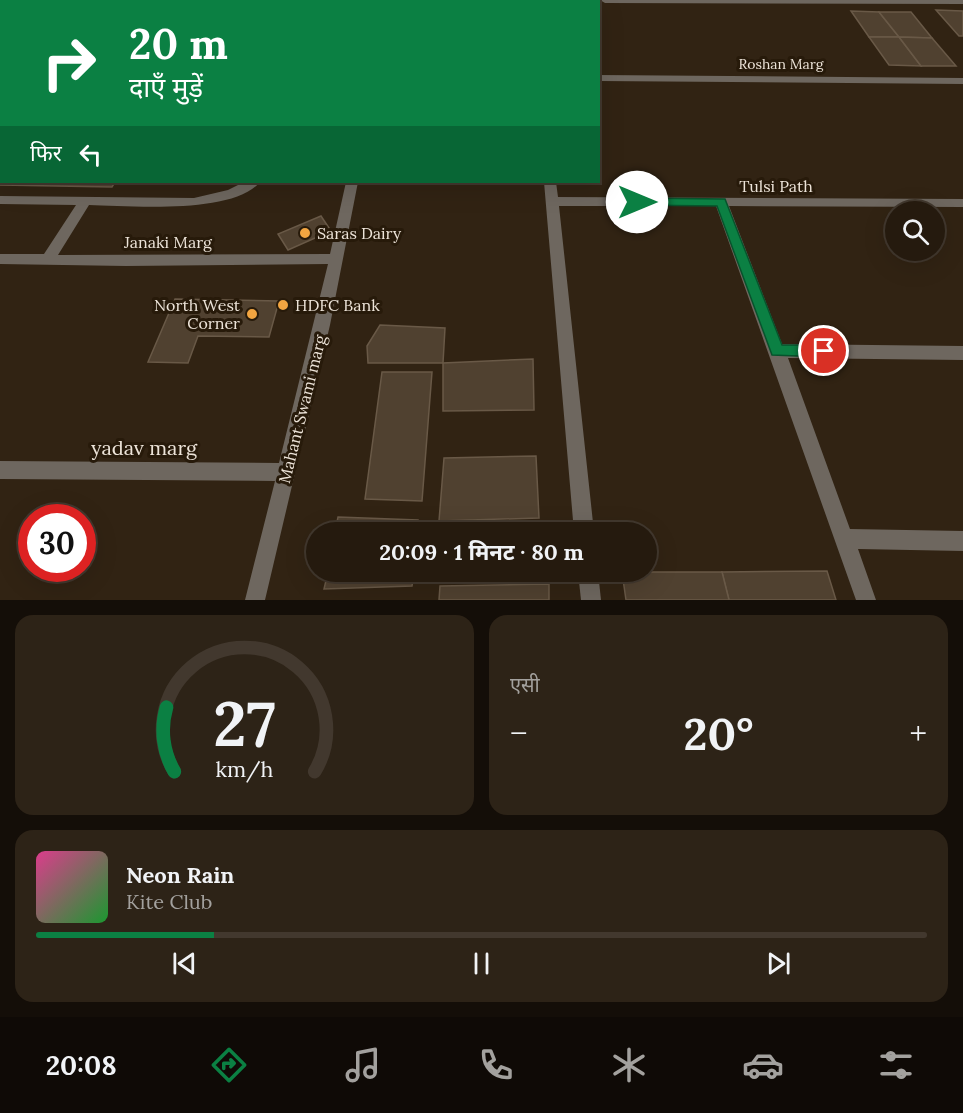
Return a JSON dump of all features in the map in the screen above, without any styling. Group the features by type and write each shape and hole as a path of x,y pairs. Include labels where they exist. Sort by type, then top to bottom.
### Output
{"street":[{"path":"605,0 963,1"},
{"name":"Roshan Marg","path":"600,78 963,81"},
{"path":"0,200 194,202 232,194 252,183"},
{"name":"Mahant Swami marg","path":"255,600 287,472 352,183"},
{"path":"550,183 583,522"},
{"path":"48,259 85,201"},
{"name":"Tulsi Path","path":"552,201 963,203"},
{"path":"721,202 866,600"},
{"name":"Janaki Marg","path":"0,259 126,261 336,259"},
{"path":"777,351 963,353"},
{"name":"yadav marg","path":"0,470 287,472"},
{"path":"845,539 963,541"},
{"path":"589,582 591,600"}],"building":[{"path":"936,10 963,11 963,36 959,36"},
{"path":"851,11 879,12 899,37 869,37"},
{"path":"879,12 911,12 932,38 899,37"},
{"path":"869,37 899,37 921,66 889,65"},
{"path":"899,37 932,38 956,66 921,66"},
{"path":"0,183 114,183 112,187 0,185"},
{"name":"Saras Dairy","path":"321,216 331,231 288,250 278,234"},
{"path":"175,299 279,301 269,337 198,336 188,363 148,362"},
{"path":"380,325 445,328 443,363 368,363 367,346"},
{"path":"533,359 534,410 443,411 443,363"},
{"path":"382,372 432,372 422,501 365,499"},
{"path":"536,456 539,518 439,521 444,458"},
{"path":"338,517 418,520 418,522 337,522"},
{"path":"827,571 836,600 729,600 722,572"},
{"path":"657,572 722,572 729,600 626,600 623,582 657,582"},
{"path":"326,582 413,582 412,586 324,589"},
{"path":"549,584 549,600 439,600 440,586"}],"place":[{"name":"Saras Dairy","path":"305,233"},
{"name":"HDFC Bank","path":"283,305"},
{"name":"North West Corner","path":"252,314"}],"route":[{"path":"637,202 721,202 777,351 824,351"}]}
